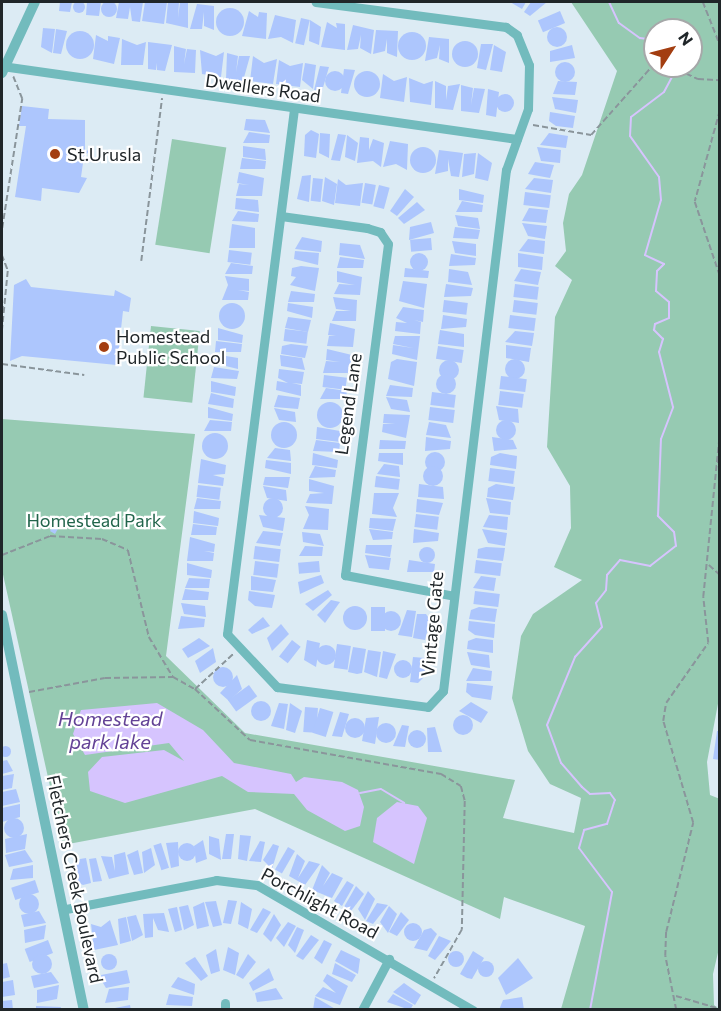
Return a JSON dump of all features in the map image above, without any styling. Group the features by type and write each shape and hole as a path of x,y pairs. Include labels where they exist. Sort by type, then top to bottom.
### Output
{"street":[{"path":"2,68 35,2"},
{"name":"Vintage Gate","path":"294,110 227,614 227,634 238,650 277,687 428,707 443,691 450,595 506,170 529,99 529,65 517,35 506,27 316,2"},
{"name":"Dwellers Road","path":"2,68 517,140"},
{"name":"Legend Lane","path":"281,216 367,228 380,232 388,244 345,575 450,595"},
{"name":"Fletchers Creek Boulevard","path":"2,615 66,909 84,1010"},
{"name":"Porchlight Road","path":"66,909 236,880 257,885 432,982 473,1010"},
{"path":"362,1010 389,959"}],"path":[{"path":"703,2 720,45"},
{"path":"2,228 22,99 13,76"},
{"path":"532,125 591,135 643,76"},
{"path":"703,77 720,80"},
{"path":"141,261 162,97"},
{"path":"720,111 695,202 720,276"},
{"path":"2,255 8,271 2,332"},
{"path":"2,364 84,375"},
{"path":"676,1010 676,996 665,956 666,932 693,824 663,721 666,703 708,643 703,597 720,430"},
{"path":"2,555 50,536 102,538 128,550 149,637 173,677"},
{"path":"708,564 720,575"},
{"path":"195,689 238,650"},
{"path":"19,694 91,679 173,677 195,689 250,740 441,774 461,786 465,801 462,930 432,982"},
{"path":"676,996 720,1009"}],"green space":[{"name":"Homestead Park","path":"571,2 719,2 720,693 707,762 710,795 720,799 720,944 713,974 714,1005 719,1009 561,1009 585,926 504,897 500,919 255,809 63,845 2,570 2,419 195,434 166,656 245,733 515,780 503,818 574,833 581,798 550,784 528,751 512,698 521,636 533,614 582,580 554,567 571,528 570,486 547,447 555,317 572,280 555,266 566,251 563,223 569,194 582,175 617,71"},
{"path":"172,139 226,148 210,253 155,245"},
{"path":"151,326 200,331 192,403 143,398"}],"water":[{"name":"Homestead park lake","path":"157,703 203,730 234,763 291,774 296,782 304,777 342,782 358,790 364,807 360,826 345,831 307,810 294,794 248,792 222,776 125,803 90,791 88,772 102,757 164,750 184,761 169,743 85,755 73,734 81,710"},
{"path":"397,802 418,806 427,818 414,864 373,842 377,818"}],"building":[{"path":"81,1 85,7 81,13 77,13 73,5"},
{"path":"106,1 112,1 117,9 115,15 106,17 101,12 101,6"},
{"path":"60,2 72,2 70,12 59,11"},
{"path":"87,2 101,2 99,16 86,15"},
{"path":"119,2 143,2 140,22 132,21 130,7 128,19 116,18"},
{"path":"145,2 167,2 164,24 142,21"},
{"path":"168,2 179,2 178,18 180,2 188,3 188,28 166,23"},
{"path":"510,2 526,2 522,9"},
{"path":"531,2 547,2 530,16 524,12"},
{"path":"197,4 214,6 214,30 204,26 204,12 202,29 190,29"},
{"path":"230,8 240,12 244,22 240,32 230,36 220,32 216,22 220,12"},
{"path":"249,11 258,17 259,12 267,13 266,39 242,36"},
{"path":"560,11 565,23 543,32 538,20"},
{"path":"275,15 296,20 293,43 281,37 268,39"},
{"path":"301,18 310,20 304,45 295,43"},
{"path":"310,20 321,27 319,45 309,41"},
{"path":"327,22 337,28 336,23 345,24 345,50 321,47"},
{"path":"353,25 374,30 371,54 360,48 361,35 358,49 347,50"},
{"path":"557,27 564,30 567,37 564,44 557,47 550,44 547,37 550,30"},
{"path":"43,28 55,29 52,53 41,47"},
{"path":"56,29 67,31 61,54 53,53"},
{"path":"376,30 398,31 397,57 387,53 387,39 385,51 373,54"},
{"path":"80,31 90,35 94,45 90,55 80,59 70,55 66,45 70,35"},
{"path":"412,32 422,36 426,46 422,56 412,60 402,56 398,46 402,36"},
{"path":"96,35 108,41 108,36 120,38 114,64 93,59"},
{"path":"429,37 449,39 449,63 439,59 440,45 437,58 425,61"},
{"path":"122,39 137,45 146,42 143,65 121,65"},
{"path":"465,41 474,45 478,54 474,63 465,67 456,63 452,54 456,45"},
{"path":"148,42 172,45 165,71 157,70 157,63 156,70 148,69"},
{"path":"481,44 493,44 486,70 477,68"},
{"path":"494,45 506,52 502,72 490,70"},
{"path":"572,45 575,58 550,62 550,51"},
{"path":"174,46 186,49 184,64 187,49 196,50 195,73 174,72"},
{"path":"200,50 216,56 224,52 221,77 202,74"},
{"path":"227,53 238,56 236,72 239,56 250,56 243,81 226,79"},
{"path":"253,56 264,63 277,59 273,84 250,81"},
{"path":"279,60 290,66 303,63 300,87 276,84"},
{"path":"561,62 569,62 575,68 575,76 569,82 561,82 555,76 555,68"},
{"path":"305,63 316,65 313,89 302,80"},
{"path":"320,66 329,67 322,91 314,90"},
{"path":"344,69 355,70 348,94 341,93"},
{"path":"335,71 342,74 345,81 342,88 335,91 328,88 325,81 328,74"},
{"path":"367,71 376,75 380,84 376,93 367,97 358,93 354,84 358,75"},
{"path":"383,74 394,81 407,77 404,102 380,98"},
{"path":"409,78 424,84 433,81 431,105 410,102"},
{"path":"435,81 446,86 446,100 448,86 460,84 453,110 435,108"},
{"path":"558,81 577,82 575,95 553,94"},
{"path":"461,85 473,88 471,105 474,88 485,89 479,113 461,111"},
{"path":"488,89 499,92 496,117 486,115"},
{"path":"501,94 509,94 514,99 512,110 501,112 496,107 496,99"},
{"path":"552,97 578,100 576,113 555,109"},
{"name":"St.Urusla","path":"22,106 49,109 48,119 85,120 85,150 90,151 84,156 81,177 87,178 79,193 42,188 41,201 15,197 26,126 19,126"},
{"path":"550,112 575,116 573,128 556,126 549,121"},
{"path":"246,119 265,120 270,133 244,130"},
{"path":"311,130 319,134 316,158 304,156 305,135"},
{"path":"249,132 270,135 269,143 243,143"},
{"path":"320,133 330,134 329,158 319,153"},
{"path":"549,133 568,136 566,148 540,145"},
{"path":"338,134 346,135 340,161 331,160"},
{"path":"347,135 358,143 355,161 345,157"},
{"path":"360,137 369,138 369,150 373,139 384,143 381,167 373,161 357,163"},
{"path":"390,141 408,144 407,170 396,164 383,167"},
{"path":"243,146 265,149 266,160 243,157"},
{"path":"423,147 432,151 436,160 432,169 423,173 414,169 410,160 414,151"},
{"path":"537,147 561,150 560,163 541,161"},
{"path":"439,150 463,153 459,177 451,176 448,159 448,171 435,174"},
{"path":"476,153 474,174 462,177 464,154"},
{"path":"478,153 492,163 488,181 475,178"},
{"path":"242,158 266,161 265,169 240,169"},
{"path":"535,162 554,165 550,178 528,174"},
{"path":"239,172 264,178 262,196 236,196 239,184 249,185 237,183"},
{"path":"311,175 309,202 297,199 302,176"},
{"path":"325,177 337,184 334,205 322,201"},
{"path":"313,178 323,179 321,202 311,201"},
{"path":"534,178 553,180 551,193 525,189"},
{"path":"338,179 346,185 363,183 360,206 335,203"},
{"path":"365,183 376,185 372,205 362,203"},
{"path":"379,185 390,188 384,209 373,206"},
{"path":"405,189 414,197 397,216 390,211"},
{"path":"459,189 484,195 483,203 459,200"},
{"path":"525,192 551,195 549,208 523,205"},
{"path":"236,198 258,200 259,212 235,209"},
{"path":"462,201 483,205 482,212 456,212"},
{"path":"417,202 425,210 404,224 398,218"},
{"path":"529,208 548,210 546,223 522,221"},
{"path":"238,211 259,214 258,222 232,221"},
{"path":"455,215 478,218 480,229 458,226"},
{"path":"431,222 434,233 409,240 410,227"},
{"path":"522,223 547,226 545,239 528,236"},
{"path":"232,224 255,228 255,248 229,248"},
{"path":"455,227 480,230 478,239 453,238"},
{"path":"302,237 322,241 321,252 295,249"},
{"path":"431,238 432,250 411,252 410,240"},
{"path":"528,239 545,241 544,254 519,251"},
{"path":"452,241 476,244 476,256 455,253"},
{"path":"340,243 360,245 365,259 339,255"},
{"path":"229,250 252,253 250,265 228,262"},
{"path":"295,251 319,253 318,265 294,259"},
{"path":"419,253 425,256 428,262 425,268 419,271 413,268 410,262 413,256"},
{"path":"518,253 543,257 542,270 518,267"},
{"path":"451,254 476,258 475,265 449,266"},
{"path":"340,257 364,260 363,268 337,268"},
{"path":"231,263 253,266 252,274 225,274"},
{"path":"301,266 319,268 315,291 290,285 296,277 291,276 292,268"},
{"path":"405,268 429,271 428,278 404,277"},
{"path":"449,269 468,272 472,285 448,282"},
{"path":"521,269 541,272 538,285 514,281"},
{"path":"337,271 362,277 360,295 334,294 339,284 355,285 337,282"},
{"path":"225,276 249,279 249,291 238,290 249,292 248,300 222,300 228,285"},
{"path":"26,279 31,287 114,296 115,290 131,298 129,312 123,311 117,365 22,356 10,361 14,285"},
{"path":"403,281 427,284 424,308 399,301"},
{"path":"446,284 473,288 471,296 444,297"},
{"path":"515,284 539,287 537,300 513,297"},
{"path":"291,291 315,294 314,302 288,302"},
{"path":"333,297 357,300 356,321 332,321 336,311 351,311 336,309"},
{"path":"444,300 468,303 466,315 443,312"},
{"path":"514,300 538,303 536,315 513,312"},
{"path":"232,303 242,306 245,316 242,326 232,329 222,326 219,316 222,306"},
{"path":"288,303 313,307 312,318 287,311"},
{"path":"403,307 424,310 423,322 414,320 421,322 420,334 395,331 396,322 407,323 396,318"},
{"path":"443,315 467,319 466,327 441,329"},
{"path":"510,315 536,318 534,331 508,328"},
{"path":"288,317 311,320 308,332 285,328"},
{"path":"330,323 355,329 353,347 327,346 329,336 336,336 328,335"},
{"path":"218,328 243,335 242,343 218,340"},
{"path":"285,329 308,332 306,344 284,341"},
{"path":"440,330 464,334 464,347 438,344"},
{"path":"515,331 534,333 532,346 505,342"},
{"path":"395,336 420,336 417,360 392,354 393,345 413,348 393,344"},
{"path":"216,341 242,344 241,352 215,352"},
{"path":"291,344 308,346 305,358 281,354 282,346"},
{"path":"506,345 531,348 529,362 506,358"},
{"path":"438,346 464,350 462,363 436,359"},
{"path":"327,349 352,355 349,373 323,373 326,361 340,362 326,360"},
{"path":"214,354 238,358 238,369 213,363"},
{"path":"280,355 302,358 305,370 281,366"},
{"path":"397,359 417,362 414,386 388,379 391,362"},
{"path":"515,359 522,362 525,369 522,376 515,379 508,376 505,369 508,362"},
{"path":"449,360 456,363 459,370 456,377 449,380 442,377 439,370 442,363"},
{"path":"214,367 239,371 237,379 211,378"},
{"path":"279,369 304,372 302,384 292,383 301,385 301,396 276,390 277,381 288,383 278,378"},
{"path":"446,374 453,377 456,384 453,391 446,394 439,391 436,384 439,377"},
{"path":"324,375 347,378 345,390 323,387"},
{"path":"501,376 527,379 525,392 499,389"},
{"path":"211,381 236,387 235,396 211,392"},
{"path":"390,385 413,388 412,397 386,396"},
{"path":"326,388 347,391 346,399 320,399"},
{"path":"500,391 524,394 522,408 498,405"},
{"path":"432,392 456,395 454,408 430,405"},
{"path":"211,393 234,399 233,408 208,404"},
{"path":"278,395 300,398 298,409 274,407"},
{"path":"386,397 407,400 410,412 391,409"},
{"path":"330,402 339,406 343,415 339,424 330,428 321,424 317,415 321,406"},
{"path":"496,406 518,409 519,423 499,420"},
{"path":"208,407 233,414 232,421 208,418"},
{"path":"430,407 455,410 453,423 428,420"},
{"path":"274,408 295,412 296,422 279,420"},
{"path":"384,414 410,415 406,438 382,432 383,424 395,424 383,423"},
{"path":"210,420 232,422 231,431 204,431"},
{"path":"506,420 513,423 516,430 513,437 506,440 499,437 496,430 499,423"},
{"path":"284,422 293,426 297,435 293,444 284,448 275,444 271,435 275,426"},
{"path":"429,422 446,425 451,438 426,435"},
{"path":"317,427 340,431 340,442 316,439"},
{"path":"215,433 224,437 228,446 224,455 215,459 206,455 202,446 206,437"},
{"path":"426,437 451,441 450,449 425,451"},
{"path":"492,437 513,440 517,449 494,451"},
{"path":"316,440 340,443 339,452 313,451"},
{"path":"380,440 406,441 405,449 379,449"},
{"path":"275,448 290,450 291,461 267,458"},
{"path":"435,452 442,455 445,462 442,469 435,472 428,469 425,462 428,455"},
{"path":"313,453 338,460 337,468 312,465"},
{"path":"379,453 403,453 403,465 378,461"},
{"path":"500,453 517,456 516,469 490,465 491,457"},
{"path":"201,459 226,465 225,474 213,475 224,478 223,486 198,483"},
{"path":"266,460 291,463 291,474 265,468"},
{"path":"384,464 399,466 400,477 377,474"},
{"path":"315,466 336,470 335,477 309,478"},
{"path":"433,466 440,469 443,476 440,483 433,486 426,483 423,476 426,469"},
{"path":"490,468 515,471 513,484 488,481"},
{"path":"376,476 400,479 398,490 375,487"},
{"path":"265,477 290,477 288,488 263,485"},
{"path":"309,479 334,486 332,504 306,503 310,494 324,493 309,491"},
{"path":"419,484 443,487 444,499 418,497"},
{"path":"496,484 515,487 513,500 487,497 488,488"},
{"path":"198,485 221,488 219,500 197,497"},
{"path":"263,486 286,490 287,501 267,498"},
{"path":"374,493 399,493 393,508 397,517 372,514"},
{"path":"197,498 221,501 220,509 194,509"},
{"path":"273,498 280,501 283,508 280,515 273,518 266,515 263,508 266,501"},
{"path":"486,498 511,502 510,515 490,513"},
{"path":"417,499 443,503 439,515 416,512"},
{"path":"305,506 329,509 328,530 303,529 309,515"},
{"path":"194,511 219,518 218,526 193,523"},
{"path":"416,514 439,517 437,530 414,527"},
{"path":"259,515 285,518 283,531 263,527"},
{"path":"489,515 508,517 507,530 483,527"},
{"path":"370,518 396,519 393,531 369,528"},
{"path":"55,524 59,527 55,534 50,531"},
{"path":"193,524 217,527 216,535 191,535"},
{"path":"369,529 393,532 392,539 373,540"},
{"path":"414,529 439,533 438,541 413,543"},
{"path":"482,529 507,533 505,546 488,543"},
{"path":"263,531 283,533 280,546 256,543"},
{"path":"302,532 320,534 324,546 303,542"},
{"path":"190,537 215,544 214,552 204,551 214,553 213,561 187,561"},
{"path":"366,545 392,545 390,557 365,553"},
{"path":"255,546 281,549 279,562 253,559"},
{"path":"305,546 323,547 322,556 299,556"},
{"path":"424,547 430,547 435,555 433,561 424,563 419,558 419,552"},
{"path":"505,548 503,561 477,558 478,549"},
{"path":"365,555 391,558 389,570 369,568"},
{"path":"409,560 435,564 434,572 407,572"},
{"path":"476,560 502,563 500,576 474,573"},
{"path":"255,561 279,564 277,578 253,575"},
{"path":"319,561 320,572 299,574 298,563"},
{"path":"187,563 212,570 211,578 187,575"},
{"path":"321,575 324,583 300,594 298,582"},
{"path":"251,576 276,580 273,592 251,590"},
{"path":"481,576 496,578 494,591 473,588"},
{"path":"189,578 210,579 209,588 185,588"},
{"path":"185,589 209,592 208,600 182,600"},
{"path":"328,590 332,595 313,611 305,604"},
{"path":"249,591 275,595 272,608 255,606 248,600"},
{"path":"475,591 500,594 498,607 473,604"},
{"path":"331,600 340,602 325,623 317,615"},
{"path":"181,603 205,606 206,617 184,614"},
{"path":"355,606 364,609 367,618 364,627 355,630 346,627 343,618 346,609"},
{"path":"371,607 385,607 385,631 371,631"},
{"path":"479,607 497,609 495,622 469,619 471,610"},
{"path":"407,610 416,611 412,637 398,635"},
{"path":"391,611 398,614 401,621 398,628 391,631 384,628 381,621 384,614"},
{"path":"417,614 426,614 430,620 425,640 413,638"},
{"path":"181,616 205,619 204,627 178,629"},
{"path":"263,617 270,626 252,634 248,630"},
{"path":"469,621 495,624 494,638 475,635 468,630"},
{"path":"281,624 289,634 272,651 267,638"},
{"path":"199,638 210,646 188,658 182,649"},
{"path":"476,638 493,640 493,653 467,649 468,641"},
{"path":"292,640 301,647 288,663 279,657"},
{"path":"307,640 320,643 316,667 304,660"},
{"path":"337,644 351,646 348,670 334,668"},
{"path":"326,645 333,648 336,655 333,662 326,665 319,662 316,655 319,648"},
{"path":"353,647 366,649 362,673 348,672"},
{"path":"213,648 216,662 200,673 195,661"},
{"path":"368,650 381,652 377,677 364,672"},
{"path":"383,651 396,654 387,679 379,677"},
{"path":"467,652 489,655 490,668 471,665"},
{"path":"413,657 425,658 425,676 418,683 410,682"},
{"path":"399,660 407,660 412,665 410,676 399,678 394,673 394,665"},
{"path":"223,667 230,670 233,677 230,684 223,687 216,684 213,677 216,670"},
{"path":"473,668 492,671 491,681 466,681"},
{"path":"237,675 242,689 229,701 220,693"},
{"path":"467,683 493,686 491,700 472,697 466,692"},
{"path":"249,685 257,696 236,712 228,700"},
{"path":"261,701 268,704 271,711 268,718 261,721 254,718 251,711 254,704"},
{"path":"471,702 488,712 481,723 459,711"},
{"path":"279,703 288,704 284,729 271,726"},
{"path":"290,703 302,711 295,733 286,730"},
{"path":"305,707 318,708 316,733 303,732"},
{"path":"320,708 333,712 326,737 312,733"},
{"path":"340,712 349,714 342,737 332,736"},
{"path":"463,715 470,718 473,725 470,732 463,735 456,732 453,725 456,718"},
{"path":"379,717 375,744 362,741 366,718"},
{"path":"355,718 362,721 365,728 362,735 355,738 348,735 345,728 348,721"},
{"path":"386,723 393,726 396,733 393,740 386,743 379,740 376,733 379,726"},
{"path":"402,725 409,726 405,747 393,746"},
{"path":"435,727 442,752 428,752 427,728"},
{"path":"413,730 421,730 426,735 424,746 413,748 408,743 408,735"},
{"path":"717,731 720,731 720,760 713,759"},
{"path":"5,746 9,747 9,755 5,756 1,755 0,751 1,747"},
{"path":"7,760 13,771 2,774 2,761"},
{"path":"14,774 12,788 2,790 2,776"},
{"path":"16,789 20,802 2,806 2,792"},
{"path":"20,804 20,817 2,822 2,808"},
{"path":"14,818 21,821 24,828 21,835 14,838 7,835 4,828 7,821"},
{"path":"27,834 25,849 6,853 5,839"},
{"path":"226,834 234,834 231,859 222,859"},
{"path":"240,835 251,836 247,861 238,859"},
{"path":"209,836 219,839 221,860 209,854"},
{"path":"203,840 207,859 196,863 194,846"},
{"path":"260,841 265,842 261,862 249,861"},
{"path":"178,842 179,866 171,868 166,843"},
{"path":"161,843 169,868 161,870 153,845"},
{"path":"187,843 193,846 196,852 193,858 187,861 181,858 178,852 181,846"},
{"path":"273,844 279,846 272,869 263,860"},
{"path":"288,847 295,851 282,874 275,870"},
{"path":"151,848 155,865 144,873 142,852"},
{"path":"25,850 33,862 9,867 5,855"},
{"path":"138,850 143,873 134,875 127,855"},
{"path":"125,852 129,874 109,879 101,856 112,857 115,871 114,855"},
{"path":"297,854 305,861 298,878 309,861 320,864 305,885 289,876"},
{"path":"86,858 91,883 83,885 77,882 74,860"},
{"path":"96,858 102,881 93,882 89,859"},
{"path":"33,865 33,878 10,880 13,869"},
{"path":"322,865 330,873 323,886 332,873 343,878 332,898 312,890"},
{"path":"35,880 39,892 15,900 11,888"},
{"path":"347,881 354,885 342,906 334,901"},
{"path":"356,886 364,894 351,911 344,907"},
{"path":"368,891 375,899 365,920 358,909"},
{"path":"29,894 36,897 39,904 36,911 29,914 22,911 19,904 22,897"},
{"path":"228,900 237,901 231,924 223,923"},
{"path":"216,901 222,925 213,927 205,902"},
{"path":"204,902 209,926 197,929 193,907"},
{"path":"241,902 252,909 248,929 238,924"},
{"path":"377,903 388,905 373,924 366,921"},
{"path":"188,905 194,925 184,930 179,907"},
{"path":"389,906 397,914 388,933 380,922"},
{"path":"177,907 182,930 175,932 168,909"},
{"path":"263,908 271,912 257,933 250,930"},
{"path":"39,911 46,923 24,927 21,915"},
{"path":"401,912 409,920 397,936 389,932"},
{"path":"164,913 169,932 158,930 153,918 153,937 145,938 143,914"},
{"path":"274,914 281,925 271,942 263,934"},
{"path":"136,915 143,935 132,941 127,917"},
{"path":"126,917 131,941 120,944 118,919"},
{"path":"110,920 118,945 94,950 91,924 101,927"},
{"path":"288,922 296,926 284,947 276,938"},
{"path":"409,923 417,923 422,928 420,939 409,941 404,936 404,928"},
{"path":"46,925 44,939 25,943 24,930"},
{"path":"297,927 304,930 295,953 288,945"},
{"path":"431,928 437,934 427,951 414,948 424,930"},
{"path":"311,935 319,940 303,960 296,956"},
{"path":"439,936 451,941 435,960 428,956"},
{"path":"48,940 53,953 30,962 25,949"},
{"path":"324,940 332,944 322,964 314,958"},
{"path":"228,947 239,953 235,975 223,970"},
{"path":"216,949 220,971 211,974 206,955"},
{"path":"341,950 360,959 358,974 335,961"},
{"path":"456,951 462,953 464,959 462,965 456,967 450,965 448,959 450,953"},
{"path":"473,951 484,958 472,979 460,974"},
{"path":"42,954 49,957 52,964 49,971 42,974 35,971 32,964 35,957"},
{"path":"109,954 115,956 117,962 115,968 109,970 103,968 101,962 103,956"},
{"path":"248,954 256,962 243,979 236,975"},
{"path":"195,957 208,976 201,981 185,963"},
{"path":"518,958 533,978 506,995 498,978"},
{"path":"483,961 489,961 494,969 492,975 483,977 478,972 478,966"},
{"path":"7,963 10,977 2,979 2,964"},
{"path":"335,963 356,975 352,982 332,974"},
{"path":"269,968 274,980 253,991 249,983"},
{"path":"127,970 130,983 106,988 101,975"},
{"path":"51,972 59,983 34,988 31,976"},
{"path":"327,974 348,986 340,1005 315,996 323,987 336,993 323,981"},
{"path":"178,977 195,984 194,995 171,987"},
{"path":"13,980 15,995 2,997 2,982"},
{"path":"404,983 421,995 415,1005 393,992"},
{"path":"59,985 57,999 37,1003 37,990"},
{"path":"129,987 128,1000 105,1003 109,989"},
{"path":"276,988 283,999 257,1002 255,993"},
{"path":"169,994 193,997 192,1006 166,1005"},
{"path":"393,994 413,1005 410,1010 387,1002"},
{"path":"315,997 337,1010 313,1010"},
{"path":"522,997 524,1010 499,1010 503,1000"},
{"path":"12,1000 13,1010 2,1010 2,1001"},
{"path":"130,1005 131,1010 108,1010 107,1009"},
{"path":"36,1006 61,1007 60,1010 36,1010"}],"waterway":[{"path":"609,2 619,23 643,38"},
{"path":"590,1010 612,892 579,848 584,830 607,824 615,800 610,793 590,794 582,787 561,763 547,725 575,657 602,627 596,603 606,590 607,575 620,560 650,566 676,546 674,532 658,516 661,439 673,407 659,352 663,339 654,330 655,324 669,318 669,302 656,291 657,271 664,264 645,255 661,200 659,177 630,136 631,117 664,92 672,78"},
{"path":"360,793 381,789 404,803"}],"place":[{"name":"St.Urusla","path":"55,154"},
{"name":"Homestead Public School","path":"104,347"}]}
